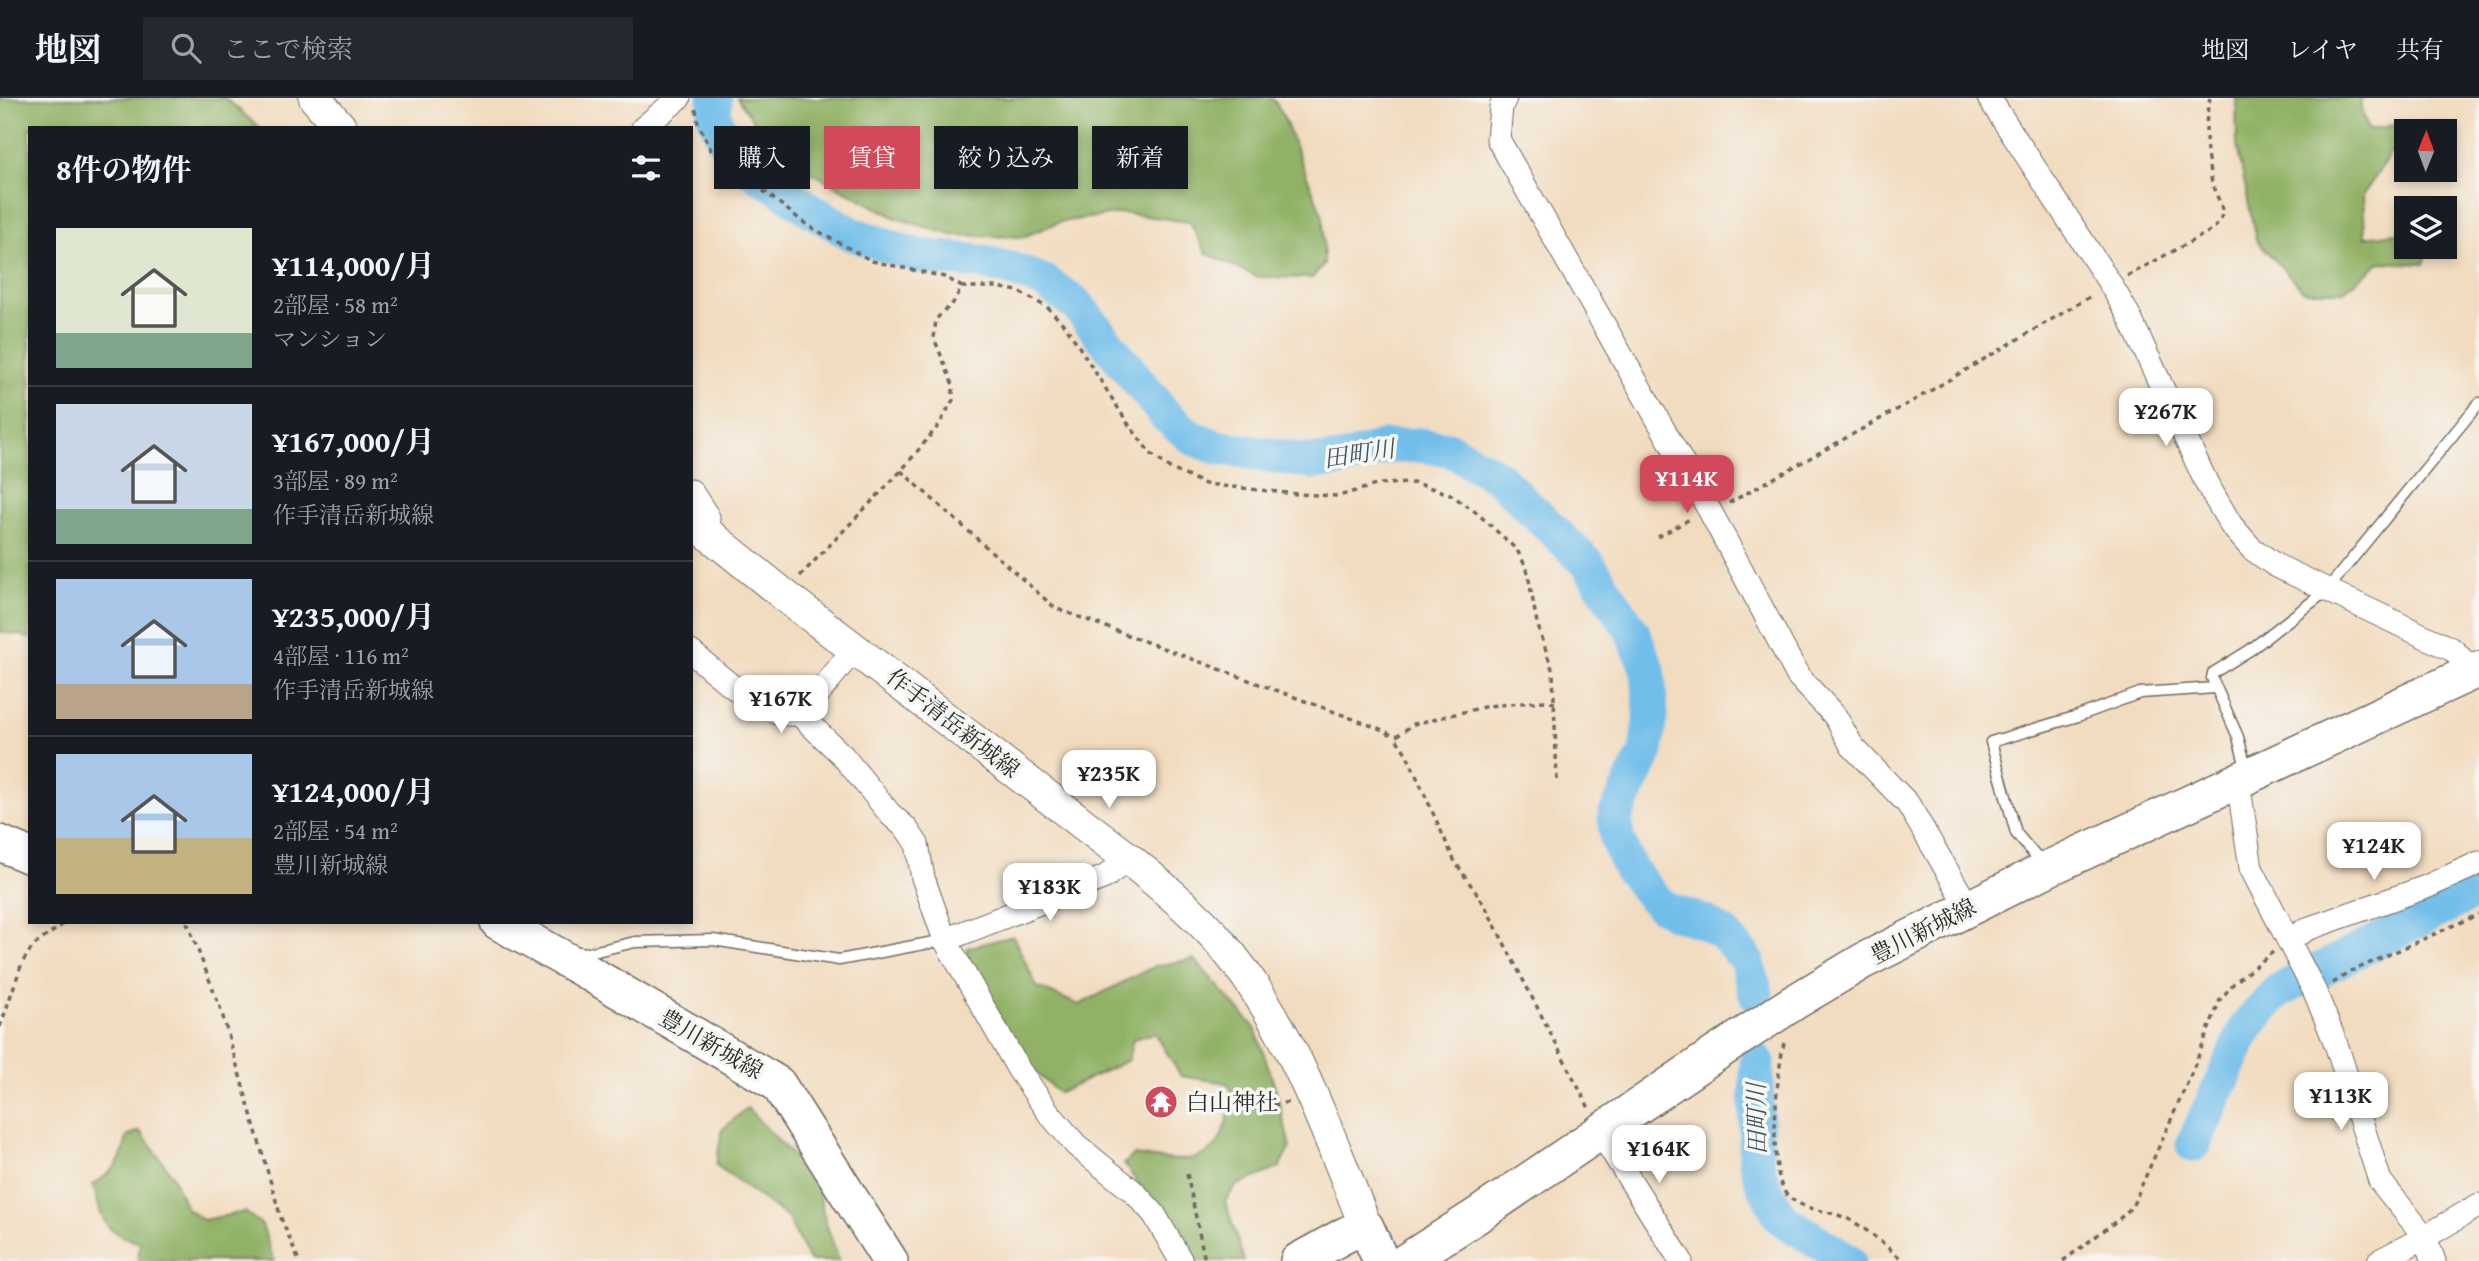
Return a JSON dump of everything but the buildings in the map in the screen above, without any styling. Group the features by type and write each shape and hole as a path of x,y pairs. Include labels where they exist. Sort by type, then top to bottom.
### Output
{"main road":[{"path":"315,98 339,126"},
{"name":"作手清岳新城線","path":"699,527 1129,859 1172,895 1219,941 1251,982 1283,1037 1310,1092 1366,1227"},
{"name":"豊川新城線","path":"1406,1261 1793,1003 1863,961 2047,869 2477,670"},
{"path":"0,843 28,855"},
{"name":"豊川新城線","path":"502,924 778,1084 890,1261"},
{"path":"1298,1261 1347,1234 1366,1227 1381,1261"}],"street":[{"path":"1506,98 1501,107 1498,139 1711,513 1798,676 1835,716 1852,746 1908,804 1969,908"},
{"path":"1989,98 2111,285 2207,484 2231,525 2251,548 2275,565 2453,650 2477,670"},
{"path":"646,126 687,101"},
{"path":"693,494 708,517 699,527"},
{"path":"799,714 855,648"},
{"path":"693,654 742,693 772,712 799,714 843,756 890,814 906,828 917,844 932,909 945,940 1019,1070 1048,1112 1076,1145 1135,1193 1154,1214 1181,1261"},
{"path":"2243,779 2251,869 2313,988 2336,1044 2380,1181 2425,1237 2434,1261"},
{"path":"945,940 1105,877 1129,859"},
{"path":"2293,946 2308,929 2426,887 2479,863"},
{"path":"1600,1132 1681,1261"},
{"path":"2379,1261 2479,1205"}],"lane":[{"path":"2243,779 2238,737 2212,678 2213,673 2250,650 2326,591 2479,403"},
{"path":"2047,869 2016,833 1991,743 2140,693 2216,688"},
{"path":"547,949 588,953 635,942 713,940 839,960 945,940"}],"path":[{"path":"1658,537 1696,516 1711,513 2212,230 2220,221 2222,209 2213,187 2207,151 2206,112 2210,98"},
{"path":"687,101 711,150 807,225 872,261 945,277 962,287 997,287 1017,291 1047,307 1067,328 1150,453 1171,469 1205,484 1296,494 1339,496 1379,484 1415,483 1450,494 1477,513 1517,550 1527,569 1537,623 1553,672 1557,780"},
{"path":"789,599 797,579 901,471 939,425 953,400 953,384 934,338 936,319 953,303 962,287"},
{"path":"901,471 1055,608 1383,730 1395,737 1406,753 1455,862 1484,905 1600,1132"},
{"path":"1395,737 1414,724 1488,706 1544,701 1555,703"},
{"path":"2313,988 2479,914"},
{"path":"0,1027 22,963 33,946 63,924"},
{"path":"188,924 220,1010 281,1218 299,1261"},
{"path":"2063,1261 2132,1207 2190,1077 2220,1000 2234,983 2293,946"},
{"path":"1793,1003 1779,1063 1775,1124 1778,1177 1785,1194 1804,1208 1846,1218 1904,1261"},
{"path":"1225,1102 1247,1110 1291,1101 1310,1092"},
{"path":"1187,1174 1205,1261"}],"green space":[{"path":"0,98 225,98 258,126 28,126 28,638 0,632"},
{"path":"737,98 1273,98 1283,116 1323,217 1324,264 1312,278 1257,277 1206,253 1190,222 1123,213 1059,222 1023,237 952,235 896,218 842,189 920,189 920,126 824,126 824,179 810,171 810,126 757,126"},
{"path":"2236,98 2363,98 2360,103 2368,130 2394,125 2394,152 2363,195 2365,237 2394,233 2394,259 2425,259 2424,264 2380,262 2344,291 2304,291 2256,240 2237,146"},
{"path":"1013,936 1037,987 1079,1005 1155,966 1194,959 1255,1028 1276,1090 1290,1147 1279,1168 1237,1185 1225,1201 1244,1261 1191,1261 1179,1234 1124,1164 1134,1155 1179,1160 1201,1156 1210,1151 1221,1139 1234,1095 1227,1083 1181,1076 1155,1033 1133,1039 1128,1060 1059,1093 1028,1066 971,971 967,948"},
{"path":"747,1108 816,1180 824,1217 839,1261 809,1261 788,1218 716,1165 722,1130"},
{"path":"140,1131 172,1175 186,1208 203,1220 245,1212 262,1225 274,1261 138,1261 140,1243 110,1229 102,1216 93,1185 117,1165 127,1136"}],"waterway":[{"name":"田町川","path":"715,98 714,116 726,143 746,166 852,234 917,256 980,262 1011,269 1045,282 1077,305 1166,416 1193,438 1217,447 1313,462 1342,460 1385,447 1419,445 1449,449 1498,477 1589,565 1632,631 1648,670 1651,714 1646,752 1615,816 1617,840 1630,869 1657,902 1673,912 1704,922 1725,935 1746,959 1756,994"},
{"path":"2193,1145 2247,1026 2278,991 2479,890"},
{"name":"田町川","path":"1757,1061 1756,1160 1763,1184 1781,1218 1848,1261"}],"place":[{"name":"白山神社","path":"1161,1102"}]}
